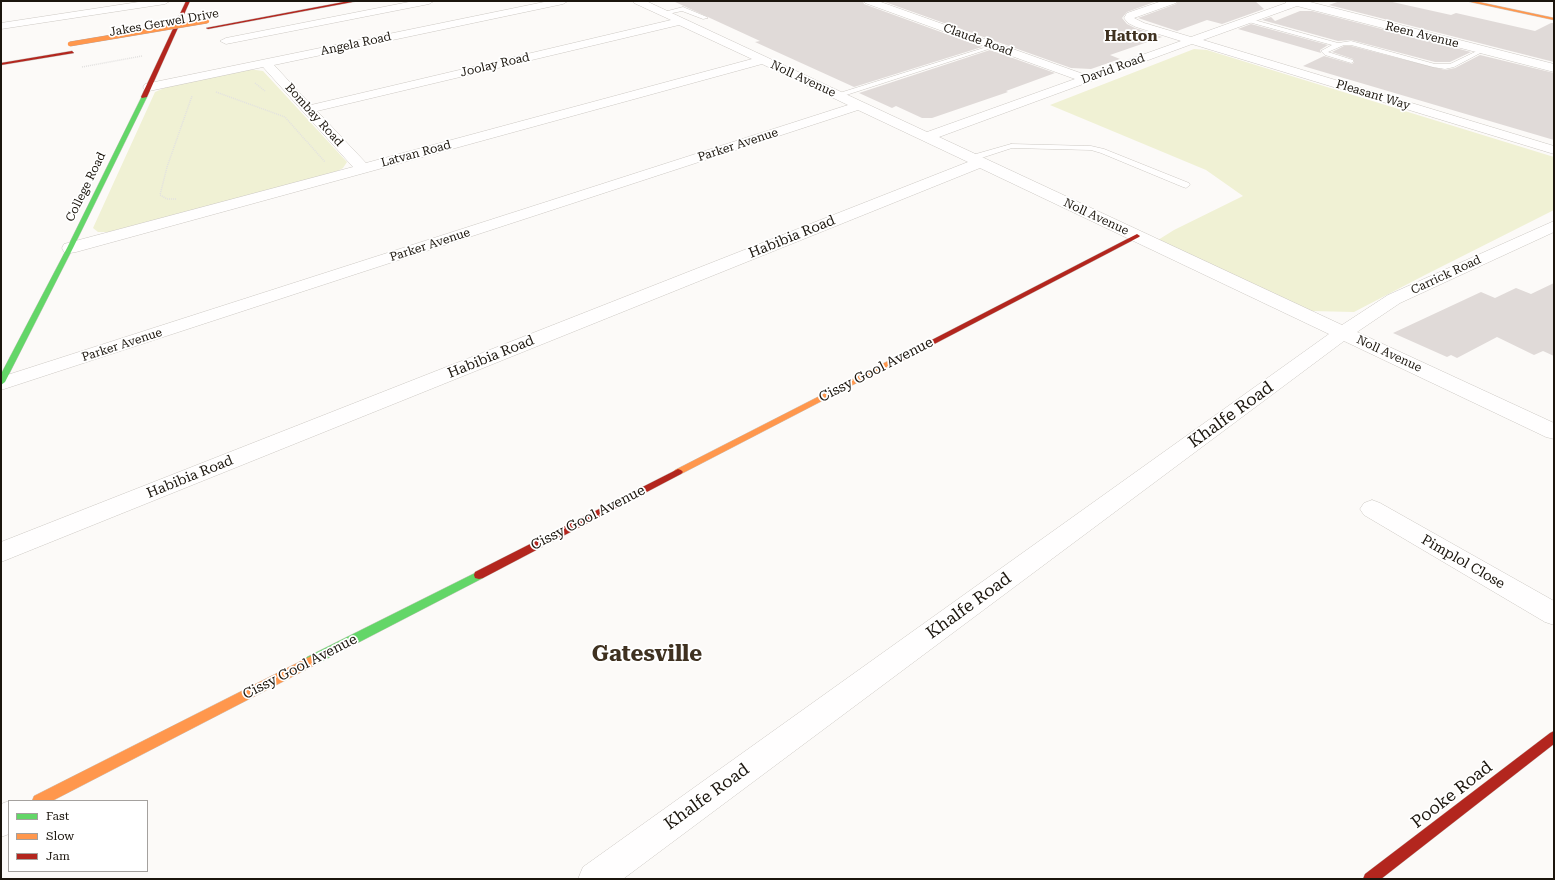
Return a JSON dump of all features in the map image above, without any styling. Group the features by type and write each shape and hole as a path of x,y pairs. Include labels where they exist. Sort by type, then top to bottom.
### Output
{"main road":[{"name":"College Road","path":"1,383 70,248 188,1"},
{"name":"Jakes Gerwel Drive","path":"207,24 321,1"},
{"name":"Jakes Gerwel Drive","path":"1,64 71,48 207,24 356,1"},
{"path":"1468,1 1554,19"},
{"name":"Jakes Gerwel Drive","path":"1,56 71,48"},
{"name":"Cissy Gool Avenue","path":"42,800 1137,236"},
{"name":"Pooke Road","path":"1376,877 1554,737"}],"street":[{"path":"1,26 165,1"},
{"path":"226,40 429,1"},
{"name":"Angela Road","path":"148,87 563,1"},
{"name":"Noll Avenue","path":"638,1 1554,432"},
{"path":"874,3 891,1"},
{"name":"Pleasant Way","path":"1172,1 1131,15 1128,18 1135,23 1554,150"},
{"name":"David Road","path":"926,137 1295,2"},
{"name":"Reen Avenue","path":"1295,2 1554,68"},
{"name":"Claude Road","path":"874,3 1086,79"},
{"name":"Joolay Road","path":"310,110 681,21"},
{"name":"Latvan Road","path":"70,248 762,60"},
{"name":"Bombay Road","path":"266,63 362,168"},
{"name":"Parker Avenue","path":"1,383 859,105"},
{"name":"Habibia Road","path":"1,552 976,160"},
{"name":"Carrick Road","path":"1343,333 1394,299 1554,226"},
{"name":"Khalfe Road","path":"594,879 1343,333"},
{"name":"Pimplol Close","path":"1372,509 1554,614"}],"lane":[{"path":"663,13 683,9 705,18"},
{"path":"1247,20 1338,45"},
{"path":"1351,61 1327,54 1324,51 1343,43 1351,43 1435,66 1444,67 1452,66 1483,50"},
{"path":"837,95 995,46"},
{"path":"976,160 1011,146 1091,148 1104,151 1186,185"}],"path":[{"path":"252,81 268,94"},
{"path":"216,92 282,115 330,167"},
{"path":"179,199 167,199 160,195 167,167 193,93"},
{"path":"282,115 284,111"}],"green space":[{"path":"1194,49 1207,50 1554,157 1554,210 1354,312 1311,311 1158,240 1174,230 1243,196 1206,170 1050,105"},
{"path":"249,69 263,71 347,162 343,168 334,173 109,232 98,232 93,228 155,92 169,86"}],"building":[{"path":"673,1 863,1 864,4 982,47 854,87 755,42 760,41"},
{"path":"882,1 1157,1 1127,12 1122,18 1127,24 1135,28 1162,37 1110,55 1120,59 1091,69 1071,68"},
{"path":"1178,1 1255,1 1264,9 1222,24 1207,20 1177,31 1138,18 1176,4"},
{"path":"1340,1 1388,1 1451,15 1456,13 1535,31 1554,23 1554,62 1329,5"},
{"path":"1300,11 1312,11 1471,52 1450,62 1435,62 1351,40 1338,41 1262,20 1271,17 1275,21"},
{"path":"1251,24 1328,45 1320,50 1321,53 1238,29"},
{"path":"1344,46 1351,46 1445,70 1455,68 1480,55 1554,73 1554,140 1303,66 1324,56 1352,64 1354,62 1353,59 1332,52"},
{"path":"990,50 1055,73 1006,91 1008,92 932,118 922,118 896,106 892,108 859,93"},
{"path":"1554,283 1554,356 1543,351 1534,355 1497,337 1457,358 1451,355 1447,357 1393,333 1481,292 1495,298 1516,288 1531,294"}],"traffic: fast":[{"path":"1,382 70,248 144,97"},
{"path":"311,661 479,575"}],"traffic: slow":[{"path":"1468,1 1554,19"},
{"path":"70,44 207,21"},
{"path":"678,472 895,361"},
{"path":"41,800 311,661"}],"traffic: jam":[{"path":"144,97 188,1"},
{"path":"208,28 356,1"},
{"path":"1,64 72,52"},
{"path":"895,361 1137,236"},
{"path":"479,575 678,472"},
{"path":"1370,879 1554,737"}],"district":[{"name":"Hatton","path":"1131,37"},
{"name":"Gatesville","path":"647,655"}]}
